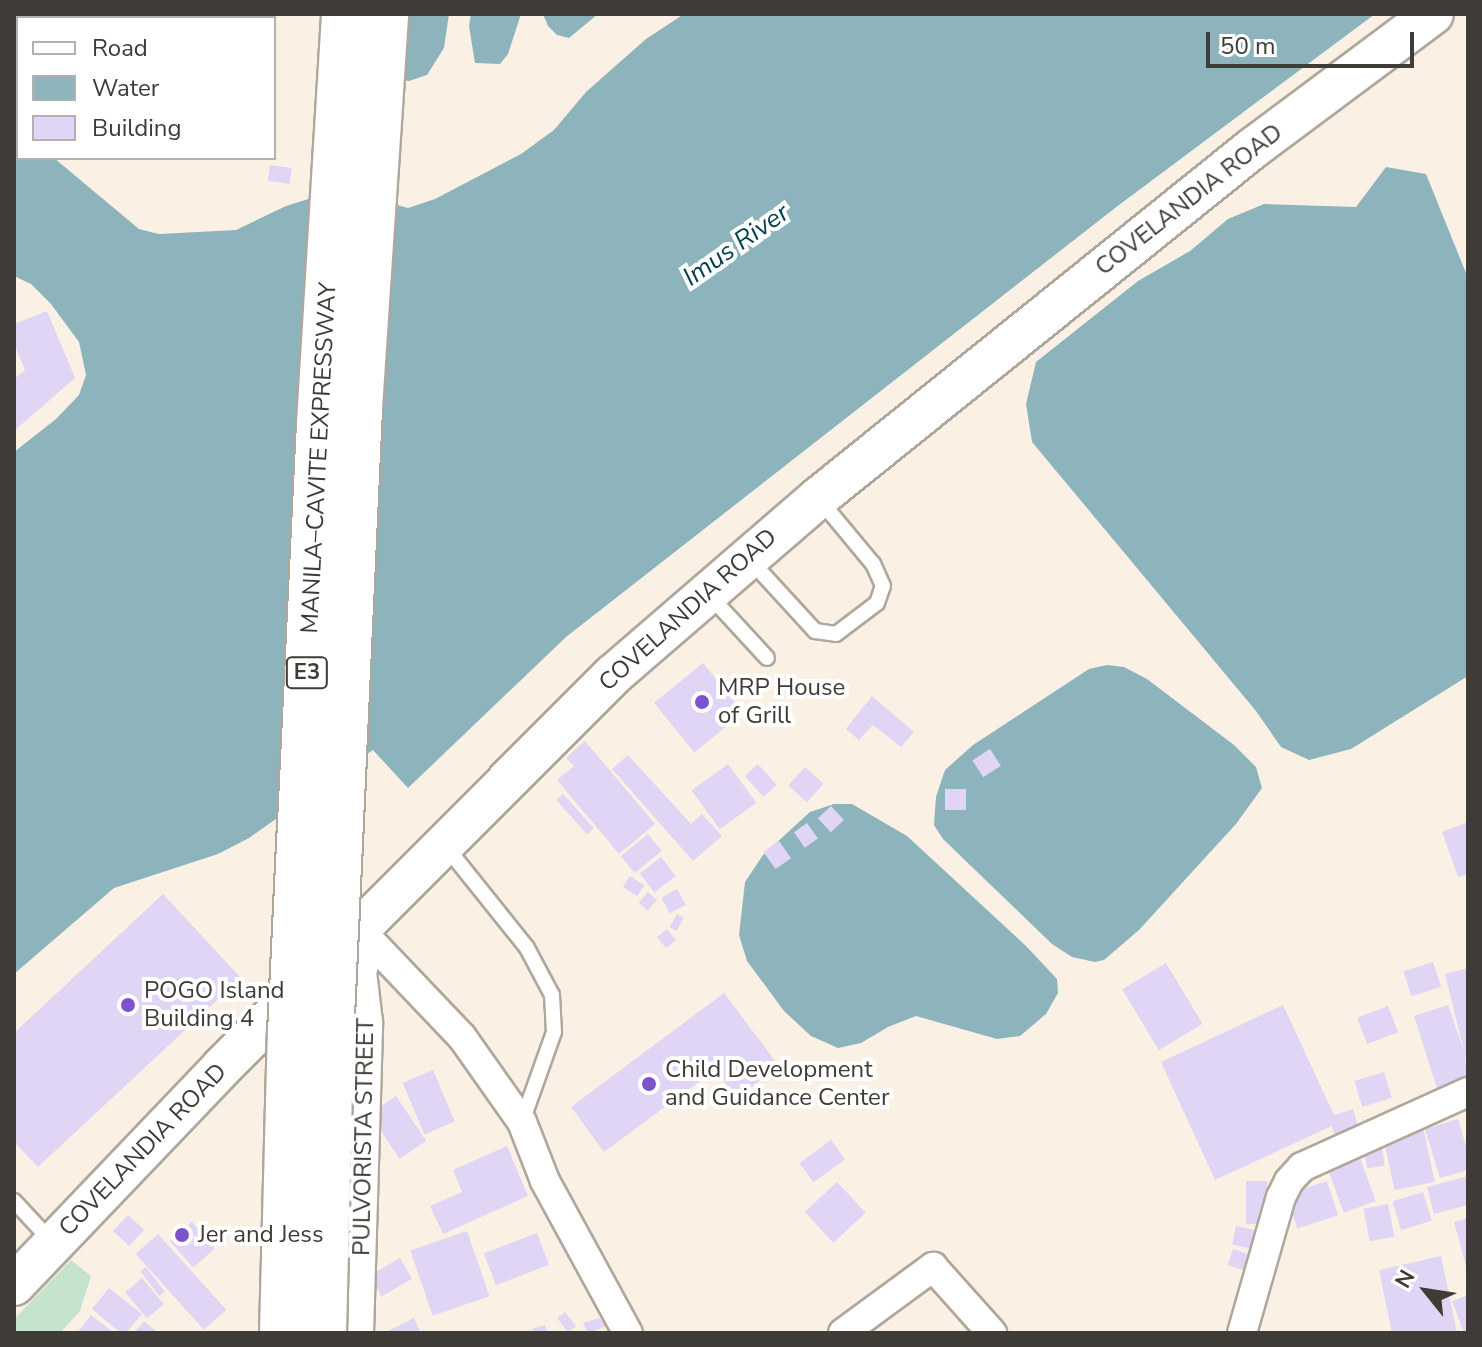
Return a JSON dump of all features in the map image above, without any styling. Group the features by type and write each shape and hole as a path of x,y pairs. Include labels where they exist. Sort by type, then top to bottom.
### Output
{"highway":[{"name":"MANILA–CAVITE EXPRESSWAY","path":"282,1333 290,1034 318,439 344,14"},
{"name":"MANILA–CAVITE EXPRESSWAY","path":"324,1333 338,876 360,408 386,14"}],"main road":[{"name":"COVELANDIA ROAD","path":"14,1285 222,1067 366,937 444,844 613,675 818,498 1253,148 1433,14"}],"street":[{"path":"366,937 462,1037 522,1122 545,1181 628,1333"},
{"name":"PULVORISTA STREET","path":"359,1333 368,1022 362,972 366,937"},
{"path":"1242,1333 1281,1197 1289,1181 1302,1167 1468,1092"},
{"path":"843,1333 933,1267 992,1333"}],"lane":[{"path":"748,557 815,631 836,634 877,603 883,586 873,564 818,498"},
{"path":"707,592 767,658"},
{"path":"444,844 527,948 552,995 554,1032 522,1122"},
{"path":"14,1201 53,1244"}],"green space":[{"path":"71,1260 91,1276 80,1311 60,1333 14,1333 14,1319"}],"water":[{"path":"377,14 449,14 444,48 427,75 409,81 391,78"},
{"path":"471,14 521,14 508,54 500,64 475,63 469,26"},
{"path":"543,14 598,14 569,38 557,35 548,26"},
{"name":"Imus River","path":"684,14 1375,14 1115,208 566,637 408,788 373,750 249,838 218,854 114,888 14,974 14,452 56,419 79,395 86,375 79,342 51,304 31,284 14,276 14,127 16,160 56,160 139,229 159,234 236,230 286,206 318,196 364,196 408,208 435,199 521,154 554,130 586,92 646,39"},
{"path":"1386,167 1426,174 1468,278 1468,676 1351,749 1309,760 1281,747 1256,711 1032,442 1026,404 1036,362 1138,281 1190,251 1228,219 1264,204 1356,207"},
{"path":"1107,665 1124,667 1147,679 1234,745 1256,767 1262,788 1236,824 1139,930 1104,960 1095,962 1072,957 1052,944 943,839 934,825 936,797 945,770 973,745 1089,669"},
{"path":"834,804 852,804 907,836 1026,946 1057,979 1058,993 1046,1014 1020,1036 997,1039 916,1016 888,1027 861,1043 838,1048 811,1036 784,1011 747,961 739,935 745,882 763,855 810,812"}],"building":[{"path":"270,165 292,168 290,184 268,181"},
{"path":"47,311 75,378 14,431 14,379 25,370 14,344 14,324"},
{"path":"703,663 743,713 694,752 654,703"},
{"path":"872,696 914,732 901,747 873,725 859,740 846,729"},
{"path":"585,741 655,824 619,854 557,780 574,766 566,758"},
{"path":"990,749 1001,766 983,777 972,760"},
{"path":"628,755 691,824 702,814 722,836 693,861 612,769"},
{"path":"728,764 756,803 720,829 692,790"},
{"path":"758,764 777,785 763,797 745,776"},
{"path":"805,767 824,784 807,802 788,786"},
{"path":"945,789 966,789 966,810 945,810"},
{"path":"563,794 594,828 587,834 556,800"},
{"path":"831,806 844,820 831,832 818,818"},
{"path":"1468,822 1468,874 1458,877 1442,832"},
{"path":"807,823 818,839 805,848 794,832"},
{"path":"648,834 662,851 635,873 621,856"},
{"path":"779,841 791,858 775,869 763,852"},
{"path":"661,857 676,876 654,893 640,874"},
{"path":"630,876 644,885 637,896 623,887"},
{"path":"677,889 686,905 670,913 661,898"},
{"path":"648,892 657,900 648,910 639,902"},
{"name":"POGO Island Building 4","path":"163,894 241,978 38,1167 14,1142 14,1033"},
{"path":"677,914 684,918 676,931 670,927"},
{"path":"667,929 676,940 666,948 657,937"},
{"path":"1433,962 1441,987 1412,996 1404,972"},
{"path":"1166,963 1203,1024 1159,1050 1122,989"},
{"path":"1468,968 1468,1056 1465,1057 1468,1090 1440,1098 1414,1016 1448,1005 1464,1051 1445,974"},
{"name":"Child Development and Guidance Center","path":"724,993 779,1066 737,1098 715,1070 604,1152 571,1107"},
{"path":"1283,1005 1334,1115 1353,1109 1360,1134 1336,1141 1332,1126 1215,1180 1161,1062"},
{"path":"1388,1006 1398,1032 1367,1044 1357,1018"},
{"path":"433,1070 455,1122 425,1134 403,1083"},
{"path":"1384,1072 1392,1098 1362,1107 1354,1081"},
{"path":"396,1096 426,1141 400,1159 369,1114"},
{"path":"1458,1119 1468,1153 1468,1170 1440,1178 1425,1129"},
{"path":"1423,1127 1435,1182 1395,1190 1383,1136"},
{"path":"831,1140 845,1159 814,1182 799,1163"},
{"path":"507,1146 528,1196 443,1234 430,1206 462,1192 453,1170"},
{"path":"1382,1148 1385,1166 1367,1169 1364,1151"},
{"path":"1359,1155 1376,1201 1344,1213 1327,1167"},
{"path":"1468,1176 1468,1205 1434,1214 1427,1187"},
{"path":"1246,1181 1267,1181 1267,1224 1246,1224"},
{"path":"1327,1181 1338,1215 1297,1229 1286,1194"},
{"path":"837,1182 866,1213 833,1243 805,1212"},
{"path":"1423,1192 1432,1221 1401,1230 1392,1201"},
{"path":"1388,1204 1394,1236 1370,1241 1363,1209"},
{"path":"128,1215 144,1230 129,1246 113,1231"},
{"path":"1468,1218 1468,1270 1467,1270 1454,1222"},
{"path":"192,1222 215,1248 193,1267 170,1241"},
{"path":"1236,1226 1259,1231 1256,1250 1232,1245"},
{"path":"467,1231 489,1296 433,1316 410,1251"},
{"path":"537,1233 549,1265 496,1285 484,1253"},
{"path":"158,1234 226,1310 204,1330 136,1254"},
{"path":"1233,1249 1252,1255 1247,1271 1228,1265"},
{"path":"1441,1256 1457,1333 1392,1333 1379,1270"},
{"path":"400,1258 412,1279 382,1296 370,1276"},
{"path":"146,1267 165,1292 159,1296 140,1271"},
{"path":"142,1278 164,1304 147,1318 125,1292"},
{"path":"109,1288 142,1314 126,1333 121,1333 92,1309"},
{"path":"1468,1295 1468,1333 1464,1333 1452,1301"},
{"path":"565,1312 576,1326 568,1332 557,1318"},
{"path":"91,1315 114,1333 77,1333"},
{"path":"414,1318 421,1333 384,1333"},
{"path":"599,1318 607,1326 588,1333 583,1323"},
{"path":"144,1321 158,1333 134,1333"},
{"path":"545,1325 548,1333 534,1333 532,1329"}],"place":[{"name":"MRP House of Grill","path":"702,702"},
{"name":"POGO Island Building 4","path":"128,1005"},
{"name":"Child Development and Guidance Center","path":"649,1084"},
{"name":"Jer and Jess","path":"182,1235"}]}
